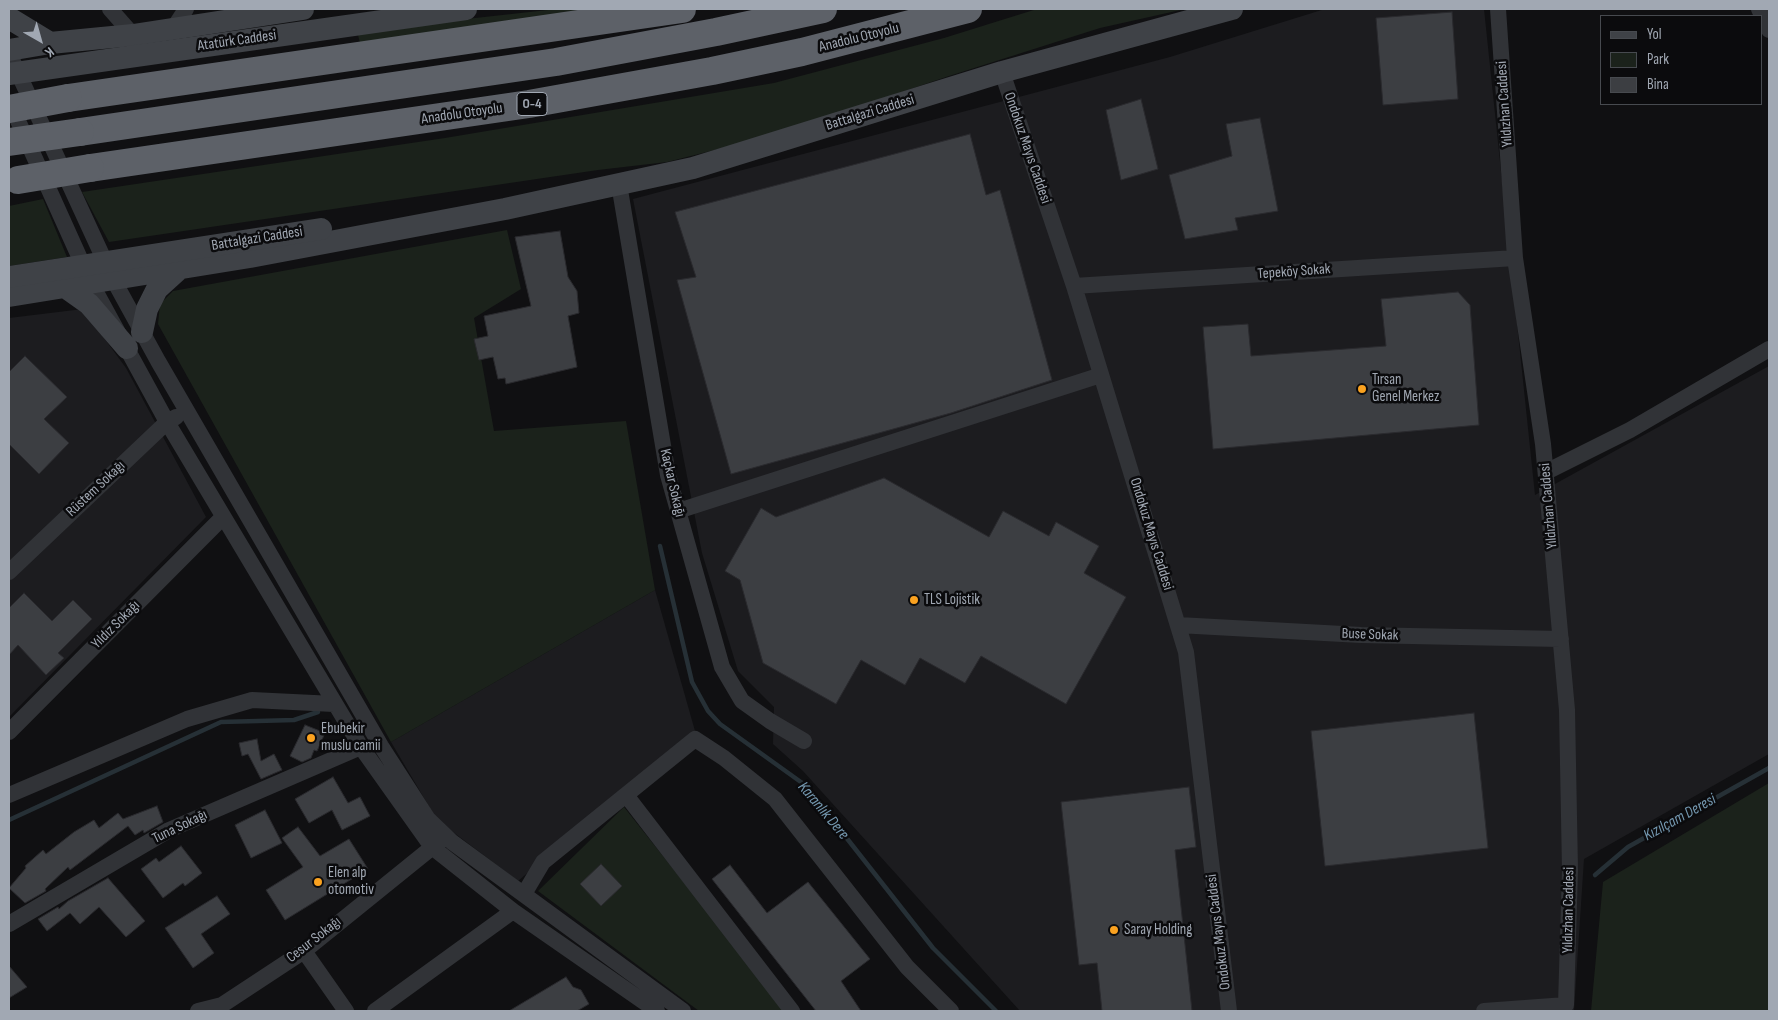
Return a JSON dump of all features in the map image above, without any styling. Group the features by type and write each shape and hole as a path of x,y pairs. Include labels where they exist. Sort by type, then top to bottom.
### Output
{"highway":[{"path":"9,109 68,98 682,9"},
{"path":"9,142 556,62 716,32 823,9"},
{"name":"Anadolu Otoyolu","path":"13,180 529,104 802,52 968,9"}],"main road":[{"name":"Atatürk Caddesi","path":"9,52 50,43 173,29 250,12 303,9"},
{"name":"Atatürk Caddesi","path":"9,74 466,9"},
{"name":"Battalgazi Caddesi","path":"9,296 179,268 505,209 693,168 1002,72 1232,9"},
{"path":"9,18 50,43"},
{"name":"Battalgazi Caddesi","path":"9,277 382,220 505,209"},
{"path":"65,287 135,340 157,289 179,268"}],"street":[{"path":"110,9 133,35"},
{"path":"173,29 186,9"},
{"name":"Yıldızhan Caddesi","path":"1484,1011 1566,1005 1570,850 1567,710 1561,639 1546,472 1515,258 1498,9"},
{"path":"1763,17 1769,30"},
{"path":"9,52 114,279 135,340 167,422 360,747 432,847 513,911 652,1010"},
{"name":"Ondokuz Mayıs Caddesi","path":"1002,72 1074,286 1186,652 1229,1011"},
{"path":"9,100 92,283 186,410 381,746 428,819 446,836 683,1011"},
{"name":"Kaçkar Sokağı","path":"618,184 668,474 717,652 727,678 742,701 754,711 804,741"},
{"name":"Tepeköy Sokak","path":"1074,286 1515,258"},
{"path":"1546,472 1630,430 1769,349"},
{"path":"678,511 1101,374"},
{"name":"Rüstem Sokağı","path":"9,572 167,422 186,410"},
{"name":"Yıldız Sokağı","path":"9,732 223,517"},
{"name":"Buse Sokak","path":"1178,625 1361,635 1561,639"},
{"path":"9,795 187,719 252,700 334,704"},
{"path":"524,894 543,862 695,739 724,758 775,799 907,967 951,1011"},
{"name":"Tuna Sokağı","path":"9,924 169,830 360,747"},
{"path":"626,795 792,1011"},
{"name":"Cesur Sokağı","path":"198,1011 222,1006 304,950 446,836"},
{"path":"375,1011 513,911"},
{"path":"304,950 346,1011"}],"shaded area":[{"path":"1325,9 1484,9 1535,495 1769,366 1769,754 1584,859 1574,1011 1020,1011 803,771 773,744 774,707 738,671 702,553 633,199 1170,57"},
{"path":"83,309 126,368 206,517 9,717 9,318"},
{"path":"655,590 695,731 518,881 437,820 391,742"}],"green space":[{"path":"557,9 606,9 360,43 357,31"},
{"path":"1037,9 1185,9 1100,28 774,135 667,162 598,170 109,242 82,192 445,138 774,83 944,38"},
{"path":"43,199 67,257 9,266 9,206"},
{"path":"507,230 521,289 474,318 494,431 626,421 655,590 391,742 158,324 160,304 173,291"},
{"path":"1769,783 1769,1011 1591,1011 1603,882"},
{"path":"624,807 786,1011 699,1011 538,891"}],"building":[{"path":"1452,12 1458,99 1383,105 1376,18"},
{"path":"1141,99 1158,169 1121,180 1106,110"},
{"path":"1260,118 1278,211 1235,218 1238,230 1185,239 1169,175 1232,156 1226,124"},
{"path":"970,134 986,195 1000,190 1052,380 951,413 731,474 677,280 696,277 675,212"},
{"path":"560,231 568,277 577,291 579,313 568,316 577,367 506,384 505,378 498,379 493,357 479,360 474,339 488,336 484,316 531,306 515,237"},
{"path":"1458,292 1470,305 1479,425 1213,449 1203,327 1248,324 1251,356 1386,346 1381,299"},
{"path":"25,356 67,397 44,419 69,443 39,474 9,444 9,372"},
{"path":"884,478 989,537 1003,511 1049,536 1056,522 1099,546 1084,573 1126,597 1066,704 981,656 965,683 920,658 905,685 861,660 836,704 763,663 740,580 725,571 761,508 776,517"},
{"path":"24,593 52,621 73,600 92,619 58,653 64,658 46,675 18,645 9,655 9,608"},
{"path":"1474,713 1488,848 1325,866 1311,731"},
{"path":"305,725 325,733 317,751 314,750 311,758 302,762 290,756"},
{"path":"257,739 261,761 274,754 282,770 261,779 248,754 242,756 239,743"},
{"path":"333,777 348,803 360,797 370,816 342,830 332,810 309,823 295,799"},
{"path":"1189,787 1196,847 1175,850 1192,1011 1102,1011 1097,963 1079,965 1061,802"},
{"path":"157,806 163,822 144,833 143,830 135,835 128,826 70,870 68,867 45,889 46,891 25,903 9,888 26,868 25,866 43,850 46,854 74,832 94,820 99,828 118,813 123,819"},
{"path":"265,810 282,843 251,858 235,825"},
{"path":"298,827 320,856 349,839 368,869 285,920 266,890 303,867 282,838"},
{"path":"181,846 202,873 185,886 183,883 163,898 141,869 156,858 159,862"},
{"path":"601,864 622,886 601,906 580,884"},
{"path":"730,865 767,913 808,882 870,959 841,981 861,1011 816,1011 712,879"},
{"path":"108,878 145,921 126,937 99,907 80,924 70,913 47,931 38,919 58,907 59,909 68,901"},
{"path":"217,896 230,914 201,934 214,953 193,968 165,928"},
{"path":"9,966 27,987 9,998"},
{"path":"566,977 573,987 581,990 589,1004 577,1011 509,1011"}],"waterway":[{"name":"Karanlık Dere","path":"660,546 692,682 708,711 720,724 805,785 933,948 996,1011"},
{"path":"9,820 221,722 294,720 318,712"},
{"name":"Kızılçam Deresi","path":"1595,875 1628,847 1769,768"}],"place":[{"name":"Tırsan Genel Merkez","path":"1362,389"},
{"name":"TLS Lojistik","path":"914,600"},
{"name":"Ebubekir muslu camii","path":"311,738"},
{"name":"Elen alp otomotiv","path":"318,882"},
{"name":"Saray Holding","path":"1114,930"}]}
